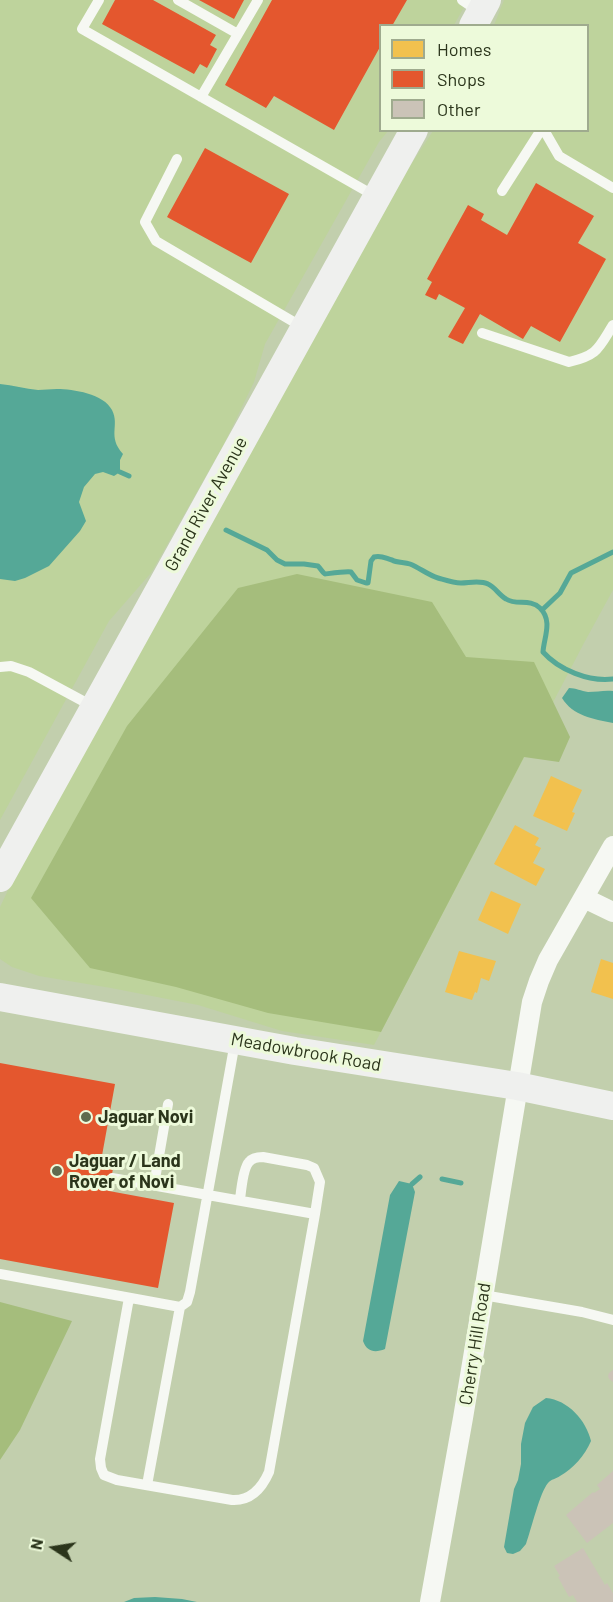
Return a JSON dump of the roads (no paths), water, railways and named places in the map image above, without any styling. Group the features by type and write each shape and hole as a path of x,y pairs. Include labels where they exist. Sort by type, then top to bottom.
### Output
{"main road":[{"name":"Grand River Avenue","path":"0,878 413,132"},
{"name":"Meadowbrook Road","path":"0,997 235,1040 517,1086 613,1106"}],"street":[{"name":"Cherry Hill Road","path":"430,1602 532,1002 548,960 613,846"},
{"path":"584,898 613,912"}],"lane":[{"path":"99,0 82,29 377,197"},
{"path":"178,0 238,34"},
{"path":"201,97 258,0"},
{"path":"502,191 542,132"},
{"path":"544,132 559,156 613,188"},
{"path":"177,159 144,222 156,241 304,328"},
{"path":"482,333 569,362 596,352 613,325"},
{"path":"0,667 11,666 29,672 94,707"},
{"path":"147,1485 180,1307 187,1302 190,1292 235,1040"},
{"path":"154,1185 168,1104"},
{"path":"129,1298 100,1460 104,1474 110,1478 239,1500 253,1494 260,1489 269,1472 320,1182 314,1168 307,1165 262,1157 255,1158 245,1169 240,1200"},
{"path":"112,1178 315,1214"},
{"path":"0,1274 180,1307"},
{"path":"483,1295 582,1312 613,1320"}],"water":[{"path":"0,384 38,390 71,390 95,396 112,410 116,442 123,454 120,460 120,472 114,476 103,472 95,474 84,487 79,502 86,521 80,531 49,566 15,581 0,579"},
{"path":"569,688 588,692 613,691 613,723 584,716 572,709 562,698"},
{"path":"399,1181 412,1184 415,1192 385,1349 375,1351 369,1349 363,1341 390,1195"},
{"path":"546,1398 562,1403 575,1412 589,1433 591,1441 574,1466 549,1482 545,1488 526,1544 520,1551 513,1554 507,1553 504,1547 514,1489 521,1464 521,1444 525,1423 533,1407"},
{"path":"155,1597 197,1602 124,1602 134,1598"}],"waterway":[{"path":"120,472 129,476"},
{"path":"226,530 267,550 285,564 318,566 325,574 351,572 357,580 366,583 368,583 371,561 374,557 379,556 410,564 434,577 449,581 488,584 510,601 532,603 540,608 547,624 543,652 557,664 585,677 613,679"},
{"path":"542,610 560,593 571,573 613,552"},
{"path":"412,1184 420,1177"},
{"path":"442,1179 461,1183"}],"place":[{"name":"Jaguar Novi","path":"86,1117"},
{"name":"Jaguar / Land Rover of Novi","path":"57,1171"}]}
